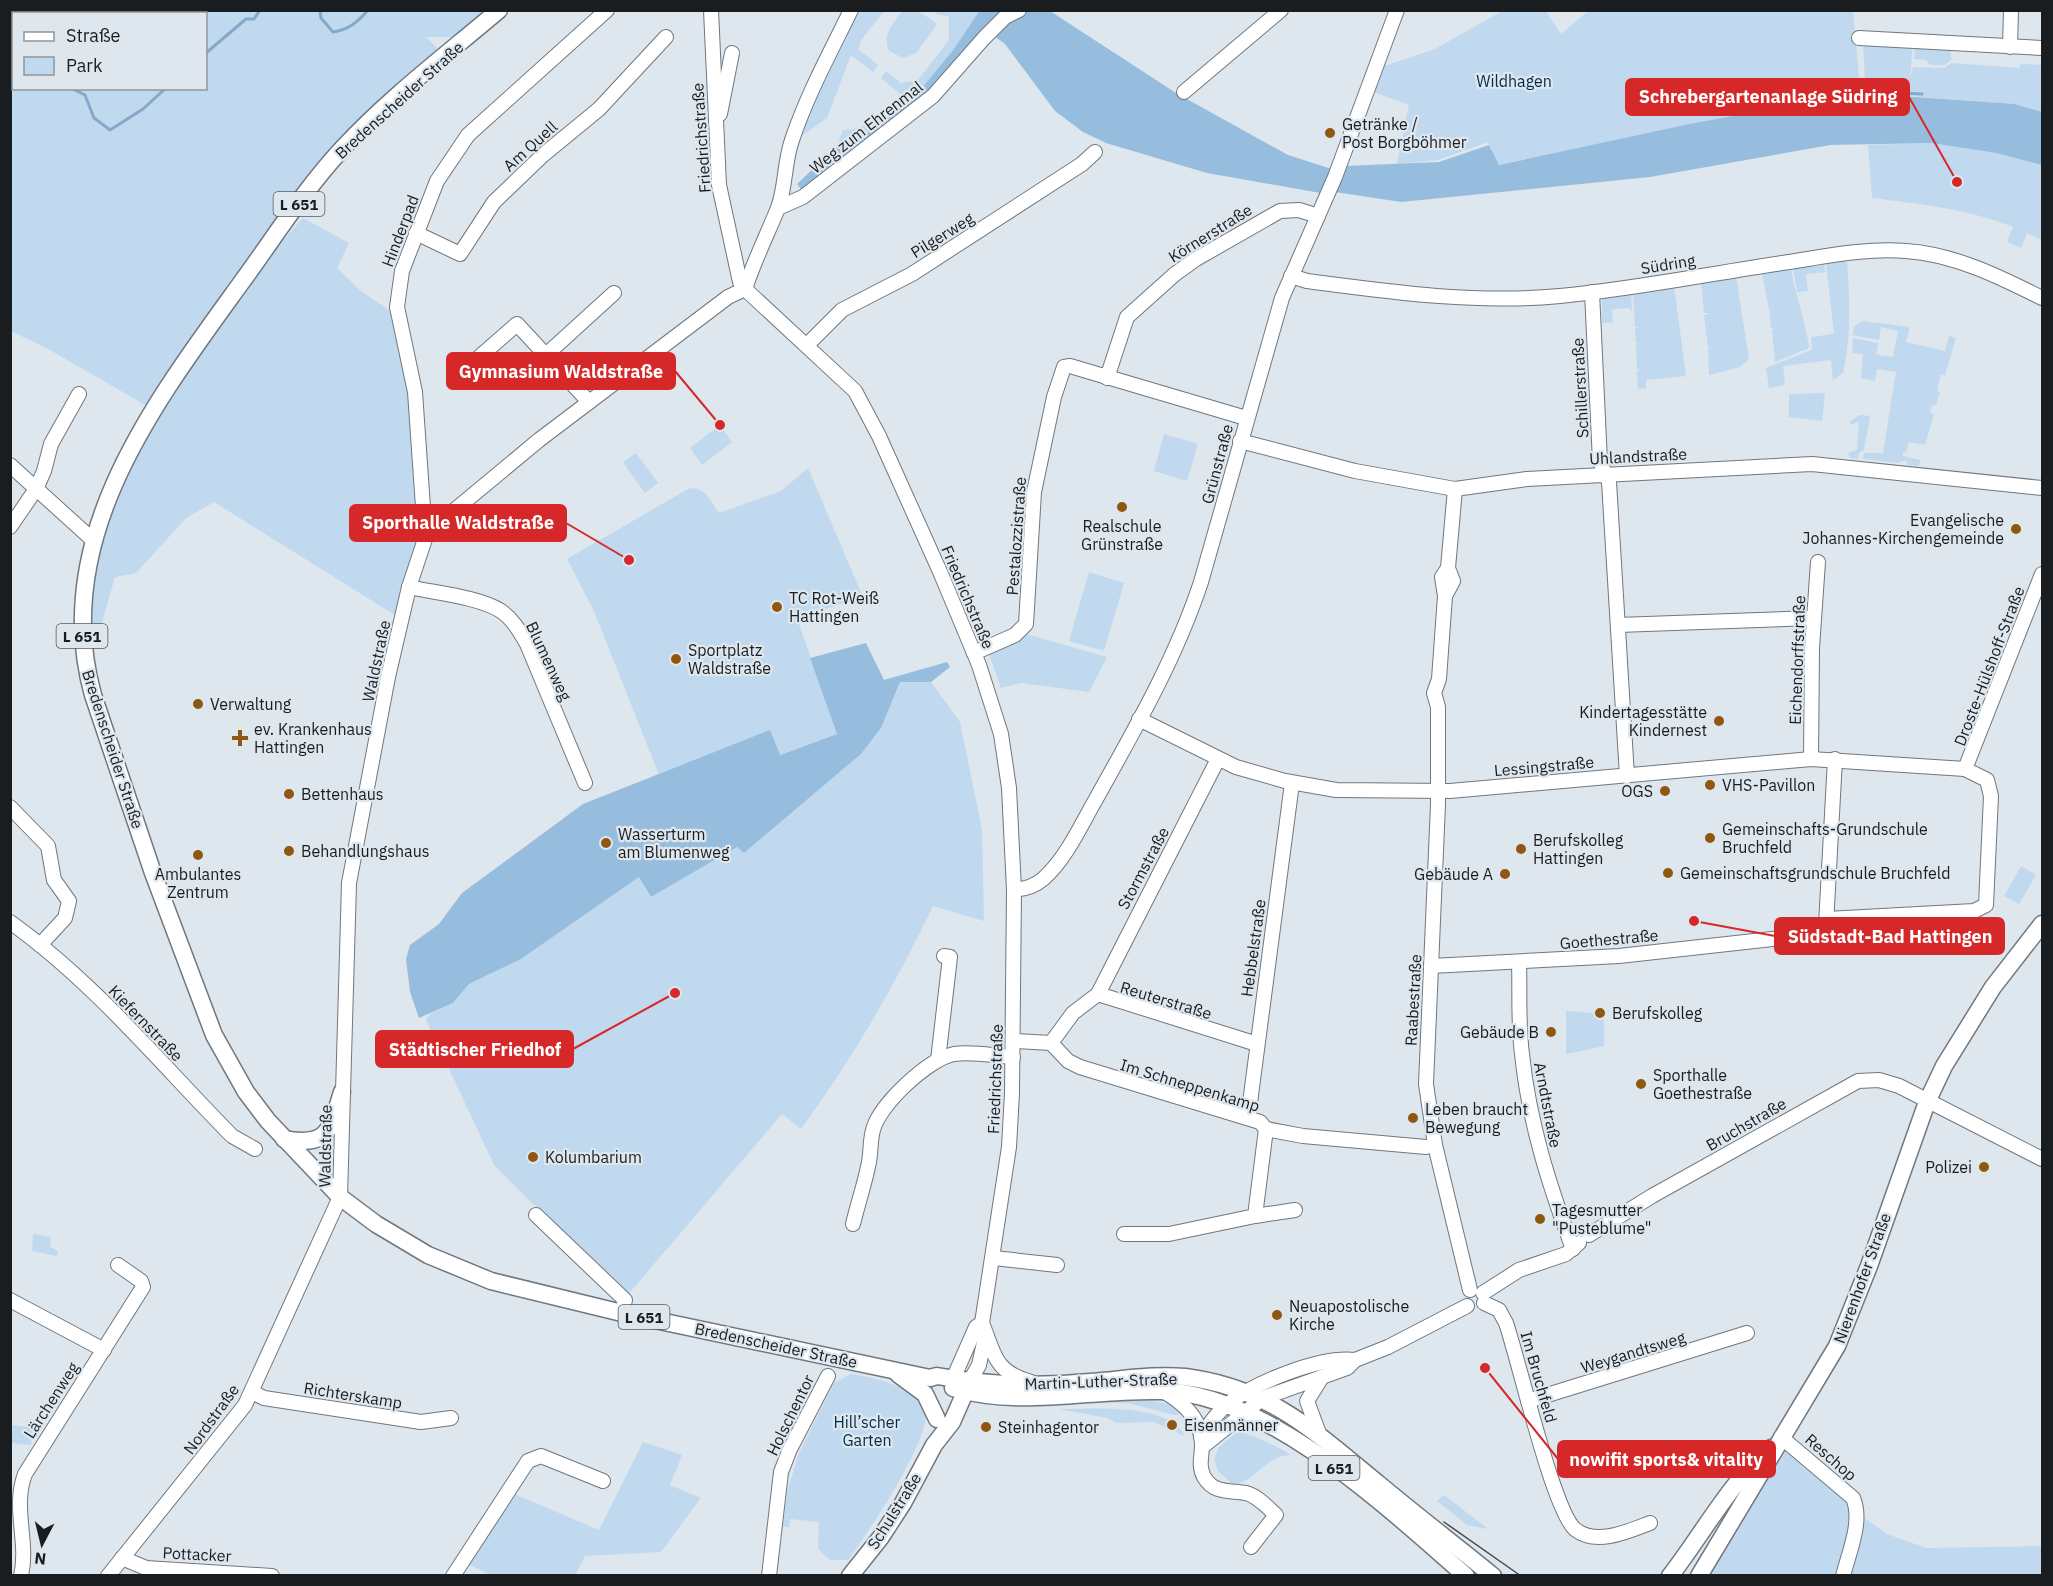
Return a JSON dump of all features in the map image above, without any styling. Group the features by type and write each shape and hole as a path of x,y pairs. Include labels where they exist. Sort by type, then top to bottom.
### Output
{"main road":[{"name":"Bredenscheider Straße","path":"499,10 356,135 310,188 174,377 150,415 113,487 94,541 83,604 83,648 89,680 109,745 153,873 214,1035 246,1092 284,1139 340,1197 397,1237 465,1271 539,1294 930,1378 936,1376 960,1385"},
{"name":"Nierenhofer Straße","path":"1699,1575 1742,1502 1766,1469 1779,1441 1828,1364 1847,1325 1927,1101 1973,1017 2043,924"},
{"path":"284,1139 311,1142 324,1136 334,1119 342,1092"},
{"path":"890,1369 925,1394 937,1419"},
{"name":"Martin-Luther-Straße","path":"960,1385 1044,1385 1175,1377 1256,1395 1320,1436 1493,1575"},
{"name":"Martin-Luther-Straße","path":"960,1385 1002,1398 1162,1391 1228,1404 1315,1454 1466,1575"},
{"name":"Schulstraße","path":"934,1444 937,1419 960,1385"},
{"name":"Schulstraße","path":"850,1575 895,1516 934,1444 952,1422 960,1385"},
{"name":"Nierenhofer Straße","path":"1670,1575 1762,1455 1779,1441"}],"street":[{"name":"Hinderpad","path":"427,533 423,507 416,392 397,307 402,271 437,181 468,135 607,10"},
{"name":"Friedrichstraße","path":"711,10 718,185 740,282 744,289 855,391 884,447 974,652 1001,734 1009,788 1014,890 1014,1041 1009,1147 979,1365 960,1385"},
{"path":"427,533 589,402 728,297 744,289 785,185 791,142 803,110 851,10"},
{"name":"Weg zum Ehrenmal","path":"777,208 803,197 933,96 984,38 1005,17 1019,10"},
{"path":"1184,93 1281,10"},
{"name":"Grünstraße","path":"1014,890 1026,889 1042,880 1056,865 1139,719 1195,602 1246,418 1291,276 1340,166 1397,10"},
{"path":"2010,47 2011,10"},
{"name":"Am Quell","path":"416,233 460,254 494,202 543,155 599,109 666,37"},
{"path":"1858,38 2043,48"},
{"path":"715,134 732,53"},
{"name":"Pilgerweg","path":"807,345 842,310 912,274 1082,164 1095,152"},
{"name":"Körnerstraße","path":"1107,378 1127,317 1175,274 1196,259 1280,211 1299,210 1318,216"},
{"name":"Südring","path":"1291,276 1306,281 1460,299 1514,300 1592,292 1851,252 1877,250 1906,251 1941,257 1997,276 2043,298"},
{"path":"547,354 614,292"},
{"name":"Schillerstraße","path":"1592,292 1600,462 1609,482 1627,776"},
{"path":"477,359 517,324 589,402"},
{"name":"Pestalozzistraße","path":"974,652 1015,635 1026,624 1034,492 1052,406 1063,369 1070,366 1107,378"},
{"path":"1107,378 1246,418"},
{"path":"10,527 36,489 46,467 51,444 79,394"},
{"name":"Uhlandstraße","path":"1240,441 1355,471 1455,489 1507,481 1605,474 1812,464 2043,488"},
{"path":"10,465 94,541"},
{"name":"Raabestraße","path":"1455,489 1448,568 1453,581 1445,596 1439,679 1444,690 1438,706 1426,1084 1435,1145 1479,1295"},
{"name":"Waldstraße","path":"340,1197 349,883 384,699 409,587 427,533"},
{"name":"Eichendorffstraße","path":"1811,759 1813,618 1818,562"},
{"name":"Droste-Hülshoff-Straße","path":"1965,769 2043,574"},
{"name":"Blumenweg","path":"409,587 481,603 500,610 515,624 527,644 585,783"},
{"path":"1618,625 1813,618"},
{"name":"Lessingstraße","path":"1139,719 1218,759 1292,783 1349,791 1436,791 1811,759 1965,769"},
{"name":"Stormstraße","path":"1098,994 1218,759"},
{"path":"1835,759 1827,919 1974,911 1986,905 1991,796 1987,780 1965,769"},
{"name":"Hebbelstraße","path":"1248,1118 1292,783"},
{"path":"10,807 48,846 54,879 69,901 65,918 40,945"},
{"name":"Goethestraße","path":"1431,966 1618,956 1792,937 1821,932 1827,919"},
{"name":"Kiefernstraße","path":"13,929 40,945 127,1026 232,1136 255,1149"},
{"path":"938,1060 950,957 944,956"},
{"name":"Arndtstraße","path":"1519,963 1522,1056 1541,1158 1581,1241"},
{"name":"Reuterstraße","path":"1051,1043 1073,1013 1098,994 1257,1044"},
{"path":"1014,1041 1051,1043"},
{"name":"Im Schneppenkamp","path":"1051,1043 1068,1061 1094,1072 1248,1118 1260,1122 1266,1129 1303,1136 1426,1147 1435,1145"},
{"path":"853,1224 869,1163 873,1129 892,1100 917,1073 938,1060 963,1053 1013,1057"},
{"name":"Bruchstraße","path":"1479,1295 1519,1270 1581,1241 1652,1196 1858,1081 1891,1083 1927,1101"},
{"path":"1927,1101 2043,1159"},
{"path":"1256,1216 1266,1129"},
{"name":"Nordstraße","path":"108,1575 220,1438 252,1392 340,1197"},
{"path":"1124,1234 1169,1233 1295,1210"},
{"path":"536,1215 625,1300 622,1313"},
{"path":"994,1258 1057,1265"},
{"name":"Lärchenweg","path":"21,1575 24,1560 19,1495 21,1484 33,1460 143,1287 141,1281 118,1265"},
{"path":"1202,1442 1214,1418 1228,1404 1347,1368 1355,1360 1388,1347 1467,1306 1464,1298 1479,1295"},
{"name":"Im Bruchfeld","path":"1479,1295 1499,1310 1506,1323 1558,1498 1571,1527 1582,1534 1603,1537 1650,1523"},
{"path":"10,1300 104,1350"},
{"path":"984,1328 991,1352 999,1363 1019,1379 1044,1385"},
{"name":"Weygandtsweg","path":"1528,1401 1747,1333"},
{"path":"1202,1442 1244,1412 1256,1395 1276,1378 1339,1358 1355,1360"},
{"name":"Holschentor","path":"769,1575 781,1472 790,1449 828,1376"},
{"path":"1320,1436 1307,1401 1322,1377"},
{"path":"1162,1391 1180,1401 1191,1413 1202,1442 1201,1468 1208,1483 1224,1491 1246,1493 1256,1497 1276,1515 1251,1547"},
{"name":"Richterskamp","path":"252,1392 264,1398 421,1422 450,1418"},
{"name":"Reschop","path":"1779,1441 1853,1498 1857,1508 1857,1520 1843,1575"},
{"path":"453,1575 528,1461 542,1456 603,1481"},
{"name":"Pottacker","path":"122,1558 146,1568 272,1575"}],"green space":[{"path":"903,10 918,11 935,22 936,26 916,53 903,58 889,51 887,39 892,25"},
{"name":"Wildhagen","path":"1504,10 1546,11 1561,34 1588,11 1853,11 1860,87 1909,85 1910,82 1865,80 1863,41 1913,44 1910,78 1913,67 1944,68 1951,63 2019,68 2021,64 2042,65 2042,112 2015,104 1858,92 1689,124 1498,165 1488,142 1438,160 1397,164 1409,105 1371,91 1381,67 1435,49"},
{"path":"11,11 489,11 455,37 426,37 440,51 379,104 147,406 50,350 11,331"},
{"path":"860,11 884,11 862,39 858,49 878,65 873,72 851,55 827,118 800,137 809,110"},
{"path":"932,11 980,11 933,78 904,108 872,131 837,146 843,130 860,127 867,123 902,95 881,78 886,71 901,83 918,80 949,40 949,16 939,15"},
{"path":"1915,44 1951,47 1951,60 1945,65 1930,65 1926,60 1914,59"},
{"path":"1931,143 1995,153 2042,165 2042,240 2024,232 2027,234 2021,248 2007,242 2013,227 1996,221 1944,208 1872,198 1868,145"},
{"path":"303,218 349,243 337,268 361,291 392,312 405,358 423,525 395,615 214,502 186,518 136,573 115,577 99,633 88,641 95,556 135,455 183,375 260,267"},
{"path":"1847,262 1849,333 1843,373 1833,380 1831,360 1783,366 1785,385 1769,388 1766,368 1812,350 1811,337 1834,334 1826,264"},
{"path":"1824,264 1825,272 1806,274 1808,291 1797,292 1793,268"},
{"path":"1791,268 1809,348 1775,362 1772,329 1777,328 1771,328 1769,311 1773,310 1769,310 1762,272"},
{"path":"1736,276 1749,359 1740,367 1709,375 1708,348 1713,347 1708,347 1704,315 1710,313 1704,313 1701,281"},
{"path":"1674,286 1686,376 1646,380 1646,388 1638,389 1637,371 1641,370 1637,369 1636,344 1641,343 1636,343 1635,328 1640,327 1635,327 1633,292"},
{"path":"1631,293 1632,312 1629,308 1612,309 1613,322 1602,323 1602,297"},
{"path":"1863,321 1910,327 1906,342 1945,351 1949,336 1956,338 1945,375 1941,374 1937,391 1940,392 1936,405 1932,405 1930,413 1934,414 1925,445 1909,442 1906,452 1903,452 1903,456 1920,460 1919,466 1908,465 1906,460 1898,463 1863,459 1864,453 1883,453 1896,372 1877,369 1875,381 1861,378 1863,354 1852,353 1853,338 1878,343 1876,355 1893,357 1898,331 1881,327 1879,340 1853,335 1854,327"},
{"path":"1825,393 1822,421 1789,417 1789,394"},
{"path":"1860,415 1870,416 1864,450 1859,453 1858,459 1850,458 1848,453 1857,450 1859,422 1850,425 1850,421"},
{"path":"720,425 732,442 702,465 690,448"},
{"path":"1164,434 1198,444 1187,481 1154,471"},
{"path":"636,453 658,483 645,493 623,462"},
{"path":"808,468 863,597 797,618 837,734 779,755 770,731 659,775 594,611 567,559 688,489 699,489 703,492 719,513 781,491"},
{"path":"1089,572 1124,583 1104,651 1069,641"},
{"path":"1026,634 1107,657 1089,692 1021,683 1001,688 989,654"},
{"path":"900,682 931,682 960,722 982,830 984,921 933,906 872,1020 838,1076 801,1129 782,1114 626,1297 494,1165 426,1020 430,1014 453,1003 469,984 521,959 640,876 651,897 737,847 744,853 861,754 881,728"},
{"path":"2021,866 2036,875 2019,904 2004,896"},
{"path":"1566,1011 1604,1014 1604,1046 1566,1054"},
{"path":"33,1234 51,1237 50,1247 58,1251 57,1256 32,1251"},
{"name":"Hill’scher Garten","path":"851,1374 880,1380 913,1394 925,1406 926,1419 910,1460 869,1530 848,1560 830,1560 818,1549 819,1522 790,1519 789,1527 783,1527 787,1492 799,1453 834,1383"},
{"path":"1075,1399 1147,1400 1174,1407 1185,1413 1174,1415 1128,1403 1074,1402"},
{"path":"1059,1409 1109,1409 1146,1413 1162,1417 1176,1425 1185,1436 1154,1422 1116,1423 1108,1418"},
{"path":"13,1425 33,1428 31,1445 11,1443"},
{"path":"1238,1431 1273,1445 1290,1455 1274,1459 1249,1478 1233,1485 1218,1471 1214,1459 1219,1447"},
{"path":"643,1442 682,1455 670,1485 701,1498 661,1552 585,1556 575,1575 491,1575 466,1563 512,1493 599,1530"},
{"path":"1785,1448 1863,1517 1887,1534 1926,1548 2042,1546 2042,1575 1706,1576"},
{"path":"1444,1495 1488,1529 1467,1525 1437,1501"}],"shaded area":[{"path":"980,10 1050,11 1176,93 1288,155 1335,170 1326,194 1207,173 1106,143 1083,132 1055,111 1005,44 987,31 936,91 804,193 797,184 837,146 872,131 913,99 954,49"},
{"path":"1858,93 2015,104 2042,112 2042,165 1996,153 1931,143 1830,145 1650,177 1401,202 1335,192 1344,166 1439,162 1489,145 1499,165 1689,124"},
{"path":"866,643 884,680 947,662 950,667 931,682 900,682 881,728 861,754 744,853 737,847 651,897 639,877 521,959 469,984 453,1003 419,1018 410,992 406,959 410,945 439,924 462,893 583,804 770,730 780,755 837,734 810,658"}],"waterway":[{"path":"207,52 246,19 254,19 260,10"},
{"path":"320,10 321,18 333,32 352,25 368,10"},
{"path":"75,90 85,95 94,118 110,130 143,109 164,90"},
{"path":"1844,93 1861,91"},
{"path":"1866,91 1922,94"}],"tram line":[{"path":"1444,1522 1521,1576"}],"place":[{"name":"Getränke / Post Borgböhmer","path":"1330,133"},
{"name":"Schrebergartenanlage Südring","path":"1957,182"},
{"name":"Gymnasium Waldstraße","path":"720,425"},
{"name":"Realschule Grünstraße","path":"1122,507"},
{"name":"Evangelische Johannes-Kirchengemeinde","path":"2016,529"},
{"name":"Sporthalle Waldstraße","path":"629,560"},
{"name":"TC Rot-Weiß Hattingen","path":"777,607"},
{"name":"Sportplatz Waldstraße","path":"676,659"},
{"name":"Verwaltung","path":"198,704"},
{"name":"Kindertagesstätte Kindernest","path":"1719,721"},
{"name":"ev. Krankenhaus Hattingen","path":"240,738"},
{"name":"VHS-Pavillon","path":"1710,785"},
{"name":"OGS","path":"1665,791"},
{"name":"Bettenhaus","path":"289,794"},
{"name":"Gemeinschafts-Grundschule Bruchfeld","path":"1710,838"},
{"name":"Wasserturm am Blumenweg","path":"606,843"},
{"name":"Berufskolleg Hattingen","path":"1521,849"},
{"name":"Behandlungshaus","path":"289,851"},
{"name":"Ambulantes Zentrum","path":"198,855"},
{"name":"Gemeinschaftsgrundschule Bruchfeld","path":"1668,873"},
{"name":"Gebäude A","path":"1505,874"},
{"name":"Südstadt-Bad Hattingen","path":"1694,921"},
{"name":"Städtischer Friedhof","path":"675,993"},
{"name":"Berufskolleg","path":"1600,1013"},
{"name":"Gebäude B","path":"1551,1032"},
{"name":"Sporthalle Goethestraße","path":"1641,1084"},
{"name":"Leben braucht Bewegung","path":"1413,1118"},
{"name":"Kolumbarium","path":"533,1157"},
{"name":"Polizei","path":"1984,1167"},
{"name":"Tagesmutter \"Pusteblume\"","path":"1540,1219"},
{"name":"Neuapostolische Kirche","path":"1277,1315"},
{"name":"nowifit sports& vitality","path":"1485,1368"},
{"name":"Eisenmänner","path":"1172,1425"},
{"name":"Steinhagentor","path":"986,1427"}]}
